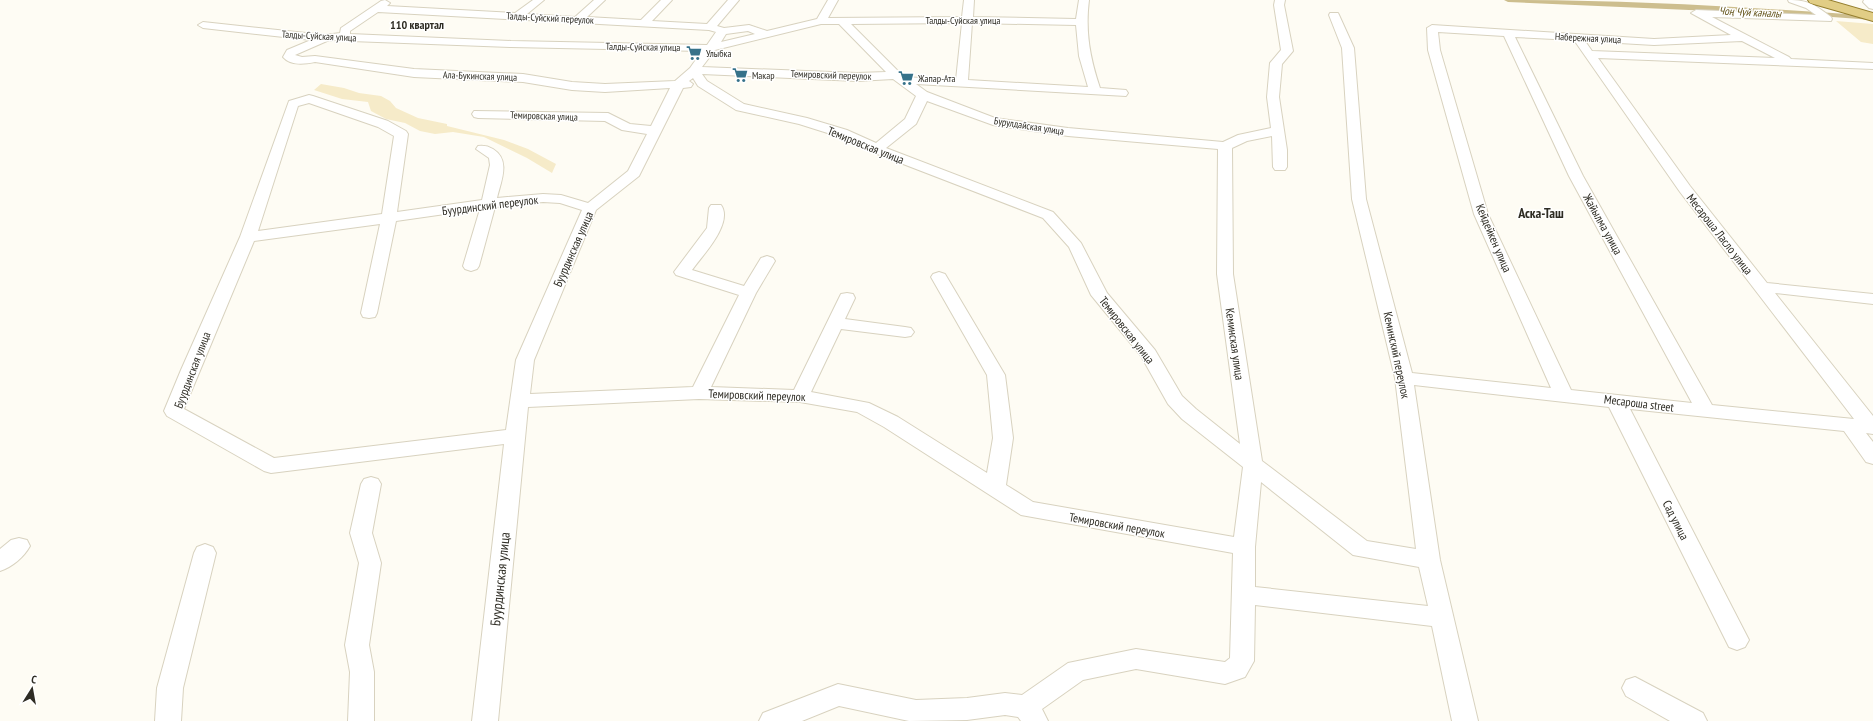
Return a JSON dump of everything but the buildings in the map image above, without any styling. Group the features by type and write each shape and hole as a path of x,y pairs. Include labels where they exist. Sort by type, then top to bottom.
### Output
{"main road":[{"path":"1812,3 1830,3 1873,13"},
{"path":"1830,3 1873,16"}],"street":[{"path":"345,36 345,30 390,0"},
{"path":"518,16 539,0"},
{"path":"577,20 600,0"},
{"path":"644,23 667,0"},
{"path":"710,27 734,0"},
{"path":"821,21 833,0"},
{"path":"962,83 969,0"},
{"path":"1084,0 1080,22 1082,55 1096,91"},
{"path":"1280,0 1279,5 1288,51 1276,63 1273,97 1276,131 1280,150 1280,167"},
{"path":"1791,62 1696,13 1827,19 1812,3 1793,0"},
{"path":"1871,0 1868,2 1873,6"},
{"path":"453,13 466,4"},
{"name":"Талды-Суйский переулок","path":"376,9 710,27 723,31"},
{"name":"Кеминский переулок","path":"1334,15 1348,48 1359,199 1404,378 1429,560 1465,721"},
{"path":"533,27 544,18"},
{"name":"Талды-Суйская улица","path":"203,25 325,38 345,36 351,38 512,44 709,48 821,21 967,20 1080,22"},
{"name":"Бурулдайская улица","path":"842,21 898,78 923,95 993,121 1068,132 1225,146"},
{"path":"231,29 254,22 281,22"},
{"path":"723,31 749,28 760,31 764,35"},
{"name":"Набережная улица","path":"1432,28 1654,42 1744,38"},
{"name":"Кейдейкен улица","path":"1432,28 1434,50 1481,214 1564,395"},
{"name":"Буурдинская улица","path":"485,721 515,436 525,360 590,208 634,174 678,85 698,76 709,48 723,31"},
{"name":"Жайылма улица","path":"1508,33 1576,176 1706,411"},
{"path":"512,44 522,35"},
{"name":"Месароша Ласло улица","path":"1577,37 1685,189 1872,426"},
{"name":"Ала-Букинская улица","path":"325,38 291,52 289,57 301,61 315,59 414,73 524,78 572,86 605,88 678,85"},
{"name":"Набережная улица","path":"1588,54 1873,66"},
{"name":"Темировский переулок","path":"698,76 898,78"},
{"name":"Темировская улица","path":"698,76 740,107 802,121 836,131 877,149 1048,215 1076,246 1099,295 1149,354 1175,400 1189,414 1361,549 1429,560"},
{"path":"898,78 1122,93"},
{"path":"877,149 911,121 923,95"},
{"name":"Буурдинская улица","path":"389,218 401,134 383,124 309,100 293,104 248,237 190,370 174,411 271,466 515,436"},
{"name":"Темировская улица","path":"478,114 608,117 627,127 655,131"},
{"path":"1225,146 1243,138 1276,131"},
{"name":"Кеминская улица","path":"1030,714 1040,695 1078,671 1136,659 1225,673 1236,669 1242,661 1244,547 1253,465 1225,274 1225,146"},
{"path":"471,266 489,203 497,165 494,156 483,149"},
{"name":"Буурдинский переулок","path":"248,237 489,203 543,198 561,199 590,208"},
{"path":"716,208 715,228 682,272 748,294"},
{"path":"369,313 389,218"},
{"path":"699,393 748,294 767,261"},
{"path":"939,277 996,375 1003,438 996,488"},
{"path":"1761,287 1873,299"},
{"path":"800,396 847,298"},
{"path":"835,323 905,332"},
{"name":"Месароша street","path":"1404,378 1706,411 1872,426"},
{"name":"Темировский переулок","path":"519,401 699,393 800,396 862,407 891,422 1028,509 1244,547"},
{"name":"Сад улица","path":"1616,401 1737,640"},
{"path":"1849,424 1873,457"},
{"path":"361,721 362,672 357,645 370,563 361,533 371,484"},
{"path":"0,562 19,546"},
{"path":"168,721 170,688 205,553"},
{"path":"1244,595 1442,617"},
{"path":"1635,688 1694,721"},
{"path":"772,721 838,696 916,711 967,709 1005,704 1030,714"}],"shaded area":[{"path":"1836,21 1873,24 1873,44 1861,42"},
{"path":"321,84 344,88 359,93 381,96 390,101 396,108 418,118 447,124 447,126 504,140 528,149 556,164 552,173 527,158 484,137 453,132 435,134 420,131 405,123 386,119 371,111 368,102 342,99 314,90"}],"waterway":[{"name":"Чоң Чүй каналы","path":"1508,0 1805,13 1873,18"}],"place":[{"name":"Улыбка","path":"694,53"},
{"name":"Макар","path":"740,75"},
{"name":"Жапар-Ата","path":"906,78"}],"district":[{"name":"110 квартал","path":"417,24"},
{"name":"Аска-Таш","path":"1541,213"}]}
